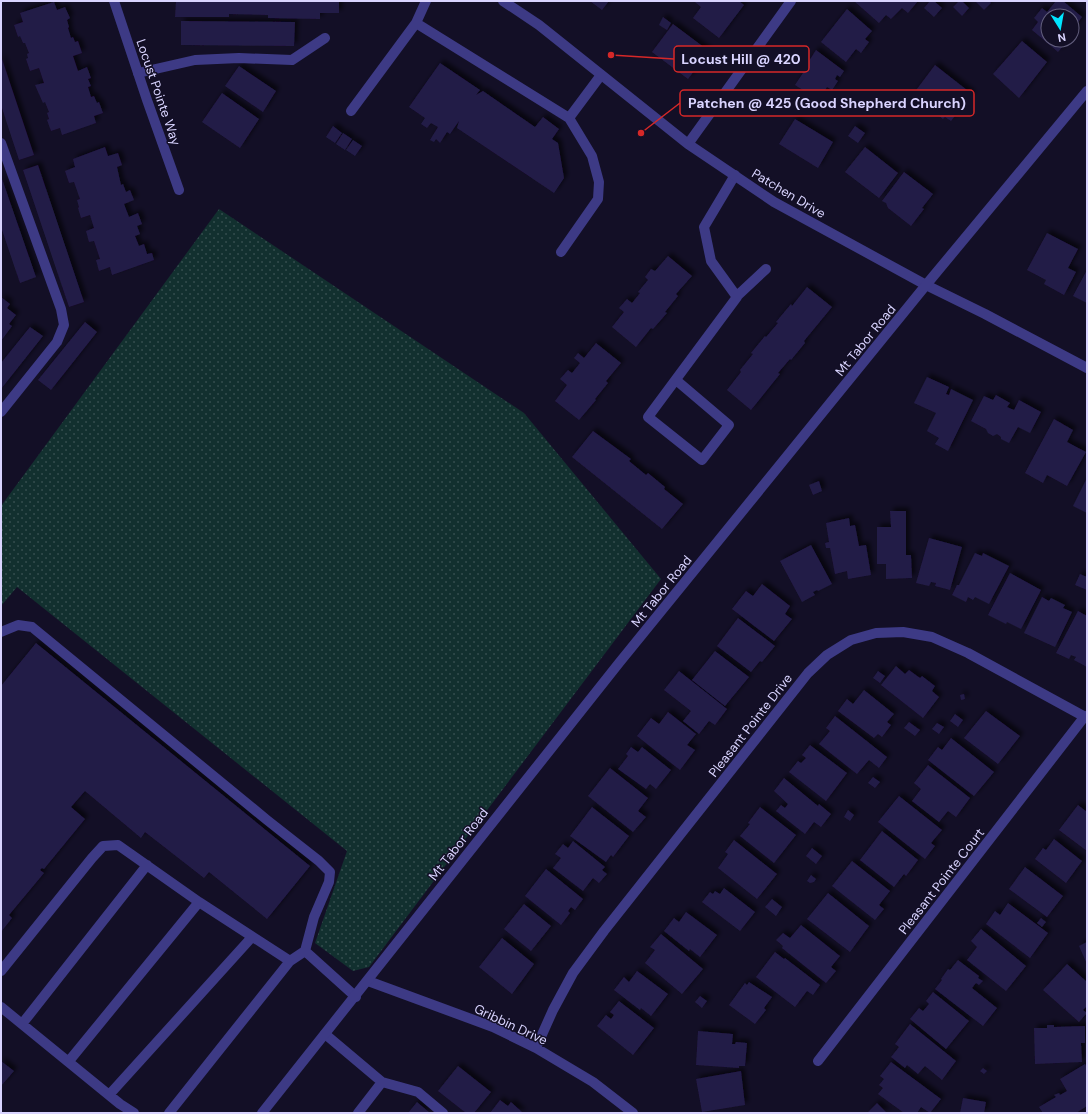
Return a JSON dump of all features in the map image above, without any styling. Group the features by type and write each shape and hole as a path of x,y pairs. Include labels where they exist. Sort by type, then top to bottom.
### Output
{"street":[{"name":"Locust Pointe Way","path":"114,1 180,190"},
{"path":"351,111 416,23 426,1"},
{"name":"Patchen Drive","path":"503,1 539,25 688,144 774,202 926,285 985,314 1087,368"},
{"path":"688,144 791,1"},
{"path":"416,23 569,118 592,156 600,182 598,199 561,252"},
{"path":"138,73 194,60 239,58 292,60 325,38"},
{"path":"569,118 602,75"},
{"name":"Mt Tabor Road","path":"262,1113 619,663 926,285 1087,91"},
{"path":"1,143 61,310 64,324 57,342 1,412"},
{"path":"734,175 704,227 711,260 736,297"},
{"path":"676,380 729,425 702,460 648,416 736,297 766,269"},
{"path":"1,632 18,625 32,627 330,872 329,882 314,917 305,951 290,961 169,1113"},
{"name":"Pleasant Pointe Drive","path":"536,1048 553,1010 573,973 604,931 808,673 827,655 851,640 876,633 904,632 932,637 968,652 1086,717"},
{"name":"Pleasant Pointe Court","path":"818,1061 1086,717"},
{"path":"1,971 103,846 118,845 199,902 290,961"},
{"path":"22,1024 147,865"},
{"path":"69,1061 199,902"},
{"path":"110,1095 252,937"},
{"path":"305,951 356,996"},
{"name":"Gribbin Drive","path":"368,981 493,1028 536,1048 593,1082 633,1113"},
{"path":"1,1007 134,1113"},
{"path":"326,1034 382,1082 418,1092 444,1113"},
{"path":"358,1113 382,1082"}],"green space":[{"path":"219,209 524,413 661,579 369,967 353,971 315,943 347,851 17,587 1,606 1,506"}],"building":[{"path":"176,1 339,1 339,13 320,13 320,19 268,18 268,15 229,14 229,17 175,17"},
{"path":"590,1 609,1 602,10"},
{"path":"739,1 744,5 719,38 693,18 701,7 695,2"},
{"path":"854,1 918,1 908,13 902,8 891,19 886,15 879,23"},
{"path":"930,1 934,1 942,8 934,17 924,8"},
{"path":"959,1 962,1 969,8 962,16 953,7"},
{"path":"989,1 991,3 984,10 976,2"},
{"path":"1056,1 1063,1 1071,8 1050,8"},
{"path":"54,2 57,10 65,7 70,18 67,20 71,38 73,37 75,42 78,41 82,53 73,56 78,71 87,67 91,78 88,79 91,86 88,87 91,97 94,96 97,103 99,102 103,113 94,116 96,123 62,135 60,128 51,131 47,120 49,119 47,113 49,112 35,85 44,83 39,68 30,71 26,59 28,58 27,54 29,53 25,43 23,43 20,36 18,37 14,25 23,22 20,13"},
{"path":"847,9 872,31 865,39 869,42 861,53 856,49 846,62 821,42"},
{"path":"1040,10 1040,37 1032,30 1038,22 1034,18"},
{"path":"663,17 671,23 667,30 659,25"},
{"path":"181,21 295,22 294,46 181,45"},
{"path":"673,24 709,51 688,79 652,52"},
{"path":"1022,41 1047,62 1019,98 993,74"},
{"path":"1053,48 1061,48 1058,52"},
{"path":"816,50 844,71 840,77 837,75 835,79 838,81 832,90 827,87 817,103 804,94 806,92 795,85"},
{"path":"1,56 34,155 19,160 1,105"},
{"path":"440,63 480,90 476,95 483,91 535,127 543,117 559,129 552,139 558,143 564,178 554,193 457,128 459,121 450,134 447,132 440,143 436,139 434,142 430,140 438,127 431,123 427,128 421,124 425,118 409,107"},
{"path":"935,65 972,94 951,121 945,117 943,119 921,102 923,100 914,93"},
{"path":"239,66 276,91 263,112 225,86"},
{"path":"222,93 259,119 240,148 202,122"},
{"path":"795,119 833,142 818,168 779,144"},
{"path":"333,126 342,133 335,143 326,137"},
{"path":"855,126 865,133 858,143 848,136"},
{"path":"343,133 352,139 345,150 336,144"},
{"path":"353,140 362,146 355,156 346,150"},
{"path":"105,147 108,156 118,153 122,165 117,167 121,185 123,184 126,192 130,190 134,200 124,204 129,217 138,213 142,224 137,226 140,234 135,236 139,246 144,244 147,254 152,253 154,260 112,275 110,267 99,271 96,260 100,259 94,241 89,242 86,231 94,228 90,215 81,218 77,200 80,199 74,182 69,183 65,171 75,167 73,159"},
{"path":"865,147 898,173 879,198 845,172"},
{"path":"38,165 84,302 69,307 23,170"},
{"path":"904,172 933,194 911,226 888,208 886,203 882,201"},
{"path":"1,176 36,277 20,283 1,227"},
{"path":"1047,233 1078,249 1068,268 1076,272 1064,295 1044,284 1046,280 1027,270"},
{"path":"668,256 692,276 676,294 678,296 665,312 667,313 653,329 651,328 636,347 612,327 624,312 619,308 627,299 632,303 640,293 638,292 648,280 645,277 651,269 655,271"},
{"path":"1087,270 1087,303 1073,296"},
{"path":"807,287 832,307 804,341 805,343 778,373 780,374 751,410 727,390 753,354 751,353 778,323 776,322 791,304 792,306"},
{"path":"1,297 10,304 7,308 16,315 9,324 12,326 1,341"},
{"path":"85,322 97,332 51,390 38,380"},
{"path":"30,327 43,336 1,389 1,363"},
{"path":"596,343 621,363 606,381 608,383 595,399 596,400 579,420 555,401 567,385 560,379 568,370 572,373 580,363 574,358 578,353 584,358"},
{"path":"927,377 949,387 946,394 949,395 951,389 973,400 948,451 935,444 939,438 927,431 936,413 914,403"},
{"path":"996,395 1010,403 1007,407 1014,410 1019,400 1041,412 1030,433 1018,427 1009,443 1001,439 1001,437 997,434 993,436 988,433 986,429 971,421 984,396 993,400"},
{"path":"1054,419 1073,430 1067,442 1086,452 1067,486 1047,475 1043,483 1025,473"},
{"path":"593,431 631,459 629,461 646,475 648,473 665,487 664,489 683,504 662,529 572,457"},
{"path":"1087,478 1087,513 1073,506"},
{"path":"819,481 822,491 813,495 809,485"},
{"path":"890,511 906,511 906,555 911,555 912,578 886,579 886,564 877,564 877,527 891,527"},
{"path":"849,518 850,526 855,525 859,546 866,545 871,575 848,579 847,571 835,574 830,548 826,548 825,543 829,542 826,523"},
{"path":"929,538 962,547 950,590 935,586 936,583 931,582 929,586 916,583"},
{"path":"811,545 832,584 813,592 815,595 802,602 780,561"},
{"path":"975,553 982,556 983,553 1009,566 989,604 975,597 973,600 968,597 966,602 952,595 957,585 959,585"},
{"path":"1010,573 1041,590 1021,629 1007,622 1006,624 988,615"},
{"path":"1080,574 1087,577 1087,590 1075,585"},
{"path":"762,584 790,606 785,614 792,619 774,641 732,609 746,591 753,596"},
{"path":"1042,597 1049,601 1051,598 1065,605 1063,608 1072,612 1055,647 1024,633"},
{"path":"1078,611 1087,616 1087,667 1074,660 1076,657 1071,655 1069,659 1056,653"},
{"path":"738,618 775,646 762,662 760,661 751,672 717,646"},
{"path":"36,643 310,866 267,919 209,872 204,878 145,832 141,838 85,791 71,807 85,819 44,869 42,868 40,870 44,873 9,915 12,918 1,932 1,686"},
{"path":"715,651 749,677 725,706 692,680"},
{"path":"896,666 905,674 909,670 920,678 922,676 935,686 932,691 939,697 923,718 881,685"},
{"path":"679,671 727,709 715,725 709,721 699,734 683,721 691,711 664,690"},
{"path":"878,671 885,676 880,683 873,678"},
{"path":"864,690 894,714 887,722 891,725 882,737 878,734 874,738 838,711 847,699 853,704"},
{"path":"964,694 965,699 961,700 960,695"},
{"path":"986,711 1020,736 998,764 964,738"},
{"path":"668,712 696,734 687,745 695,750 680,770 637,736 651,718 659,724"},
{"path":"955,714 963,720 958,727 950,721"},
{"path":"835,716 887,757 879,768 869,760 857,774 819,744 830,731 826,728"},
{"path":"909,722 920,730 915,736 904,728"},
{"path":"937,723 944,727 939,734 932,729"},
{"path":"951,738 994,772 974,796 928,760 938,747 942,750"},
{"path":"810,745 847,773 826,801 789,772 798,761 801,763 806,758 802,755"},
{"path":"631,747 638,752 642,747 671,770 656,789 650,784 646,789 618,769 628,756 626,754"},
{"path":"928,765 970,798 956,817 948,811 939,822 912,801 921,789 914,783"},
{"path":"610,768 648,798 638,811 646,817 633,832 588,796"},
{"path":"873,777 880,782 875,788 868,783"},
{"path":"784,778 818,806 819,804 831,814 821,827 814,822 805,834 776,811 781,805 785,808 788,804 774,791"},
{"path":"899,796 942,830 931,843 935,846 925,859 878,822"},
{"path":"1078,805 1087,812 1087,851 1059,830"},
{"path":"592,807 629,836 613,857 611,855 606,862 570,836"},
{"path":"760,807 796,835 774,863 740,836 750,824 748,823"},
{"path":"848,810 854,815 850,821 844,817"},
{"path":"882,831 918,860 906,876 904,874 894,887 860,860"},
{"path":"1054,839 1082,861 1066,883 1035,859 1043,848 1046,850"},
{"path":"734,840 777,874 757,899 718,868 728,854 725,852"},
{"path":"573,841 605,867 602,870 607,874 599,883 593,878 583,891 553,868 561,858 555,854 563,844 568,848"},
{"path":"812,848 822,856 816,864 806,856"},
{"path":"852,861 890,891 879,905 884,909 875,920 832,886"},
{"path":"1025,867 1063,896 1047,917 1009,889"},
{"path":"546,869 583,899 575,910 571,907 568,911 570,913 561,925 525,896"},
{"path":"811,875 816,879 814,882 810,883 807,881"},
{"path":"724,888 755,912 740,931 702,902 710,892 713,894 715,891 720,894"},
{"path":"828,893 869,926 850,952 807,919"},
{"path":"772,899 782,907 776,916 765,907"},
{"path":"1008,903 1048,933 1030,958 986,924 995,911 1000,915"},
{"path":"524,904 551,926 531,951 504,929"},
{"path":"686,912 717,935 700,957 690,949 689,951 664,931 674,918 679,922"},
{"path":"1041,918 1046,922 1042,927 1037,923"},
{"path":"801,925 840,956 831,967 836,971 826,983 782,948 783,946 776,940 783,933 790,938"},
{"path":"981,929 1026,966 1006,991 967,960 977,947 971,941"},
{"path":"661,934 703,969 682,994 645,963 655,950 650,947"},
{"path":"502,938 534,964 512,994 479,967"},
{"path":"1087,942 1087,964 1079,946"},
{"path":"775,952 820,985 813,995 807,991 795,1007 756,977"},
{"path":"958,960 979,976 978,978 983,981 979,985 976,983 972,988 997,1008 983,1026 935,989 948,969 950,970"},
{"path":"1067,964 1087,982 1087,1006 1083,1010 1087,1013 1079,1022 1043,990"},
{"path":"637,971 668,994 651,1016 641,1008 640,1010 614,990 624,977 629,982"},
{"path":"749,982 772,997 764,1008 766,1010 755,1024 729,1005 745,983 747,985"},
{"path":"933,992 969,1021 946,1049 910,1019 919,1008 923,1011 929,1004 926,1001"},
{"path":"700,996 707,1001 702,1008 695,1002"},
{"path":"619,1001 654,1028 633,1055 597,1026 606,1015 611,1019 614,1015 610,1012"},
{"path":"910,1024 956,1061 942,1080 925,1066 918,1074 907,1065 905,1068 891,1057 899,1047 895,1044"},
{"path":"1047,1025 1054,1025 1054,1027 1085,1026 1085,1043 1081,1043 1082,1062 1035,1064 1034,1028 1047,1028"},
{"path":"698,1031 733,1034 732,1044 735,1044 736,1042 747,1043 745,1066 739,1066 739,1068 696,1065"},
{"path":"1,1061 14,1071 1,1086"},
{"path":"891,1062 941,1099 930,1113 921,1107 917,1113 904,1113 878,1094 883,1088 879,1085 884,1079 880,1076"},
{"path":"1085,1064 1087,1068 1087,1106 1076,1113 1043,1113 1039,1107 1056,1097 1054,1095 1059,1093 1060,1095 1067,1091 1060,1079"},
{"path":"458,1066 491,1092 474,1113 466,1113 438,1091"},
{"path":"983,1068 987,1071 984,1074 980,1071"},
{"path":"741,1071 745,1105 702,1112 696,1079"},
{"path":"963,1098 986,1102 984,1113 960,1113"},
{"path":"500,1100 508,1106 511,1102 523,1113 490,1113"},
{"path":"417,1102 430,1113 408,1113"},
{"path":"877,1103 887,1113 867,1113"}],"place":[{"name":"Locust Hill @ 420","path":"611,55"},
{"name":"Patchen @ 425 (Good Shepherd Church)","path":"641,133"}]}
